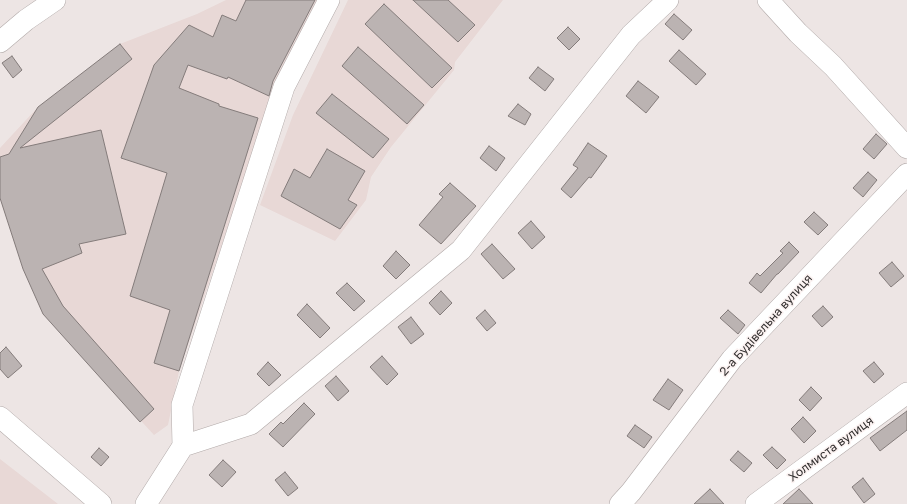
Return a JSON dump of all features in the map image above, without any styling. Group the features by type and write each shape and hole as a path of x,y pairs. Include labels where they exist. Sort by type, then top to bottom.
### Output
{"street":[{"path":"0,42 26,20 55,0"},
{"path":"146,504 183,446 182,405 281,94 329,0"},
{"path":"183,446 251,424 461,250 631,35 668,0"},
{"path":"768,0 798,33 833,66 907,148"},
{"name":"2-а Будівельна вулиця","path":"620,504 631,492 732,359 907,174"},
{"name":"Холмиста вулиця","path":"756,504 907,393"},
{"path":"0,417 101,504"}],"shaded area":[{"path":"226,0 320,0 272,97 179,371 168,425 154,435 43,314 23,268 0,198 0,148 38,107 120,44 197,14"},
{"path":"348,0 503,0 455,62 454,70 391,147 371,177 366,200 335,241 260,205 293,115"},
{"path":"0,459 58,504 0,504"}],"building":[{"path":"246,0 315,0 273,81 269,96 228,77 227,79 188,65 179,88 219,104 219,106 258,118 179,371 154,363 170,310 130,296 167,173 121,158 154,65 189,25 213,37 222,15 236,21"},
{"path":"413,0 448,0 475,25 458,42"},
{"path":"384,4 452,68 432,88 365,24"},
{"path":"674,14 692,30 683,40 665,24"},
{"path":"568,27 580,39 569,50 557,38"},
{"path":"120,44 132,59 20,148 101,130 126,234 79,244 82,253 42,269 63,306 154,409 140,422 43,314 23,269 0,198 0,157 9,154 38,107"},
{"path":"358,47 424,105 407,124 342,66"},
{"path":"679,50 706,74 696,85 669,61"},
{"path":"12,56 22,70 13,78 2,63"},
{"path":"538,67 554,79 545,91 529,78"},
{"path":"638,81 659,97 646,113 626,96"},
{"path":"332,94 389,139 373,158 316,113"},
{"path":"518,104 531,114 525,125 508,116"},
{"path":"876,134 887,144 874,159 863,149"},
{"path":"588,143 607,156 591,178 589,177 571,198 561,189 578,168 573,165"},
{"path":"489,146 505,158 496,171 480,158"},
{"path":"327,149 365,171 348,200 357,205 340,229 281,196 294,169 310,178"},
{"path":"868,172 877,180 863,197 853,188"},
{"path":"450,183 476,206 441,244 419,225 443,197 439,194"},
{"path":"814,212 828,225 818,235 804,222"},
{"path":"531,221 545,237 532,249 518,233"},
{"path":"789,242 799,252 761,293 749,283 757,273 760,276 783,253 780,251"},
{"path":"492,244 515,269 503,279 481,254"},
{"path":"396,251 410,265 396,279 383,266"},
{"path":"892,262 904,276 891,287 879,273"},
{"path":"347,283 365,301 354,311 336,293"},
{"path":"441,291 452,303 440,315 429,303"},
{"path":"307,304 330,328 320,338 297,315"},
{"path":"823,306 833,317 822,327 812,316"},
{"path":"485,310 496,323 487,331 476,318"},
{"path":"728,310 745,325 738,334 720,318"},
{"path":"411,317 424,334 411,344 398,327"},
{"path":"6,347 22,366 8,378 0,369 0,353"},
{"path":"382,356 398,374 387,385 370,367"},
{"path":"268,362 281,375 269,386 257,374"},
{"path":"874,362 884,374 874,383 863,371"},
{"path":"336,376 349,391 338,401 325,386"},
{"path":"668,379 683,390 669,410 653,400"},
{"path":"811,387 822,398 810,411 799,400"},
{"path":"304,403 315,414 283,447 269,434 281,422 283,424"},
{"path":"907,411 907,430 880,451 870,438"},
{"path":"803,417 816,431 804,443 791,429"},
{"path":"635,425 652,437 644,448 627,436"},
{"path":"772,447 786,460 777,469 763,455"},
{"path":"99,448 109,457 101,466 91,457"},
{"path":"738,451 752,463 744,472 730,460"},
{"path":"223,460 236,472 222,487 209,475"},
{"path":"285,472 298,488 288,496 275,480"},
{"path":"863,478 875,494 864,503 852,487"},
{"path":"710,489 724,504 694,504"},
{"path":"799,489 813,504 783,504"}]}
